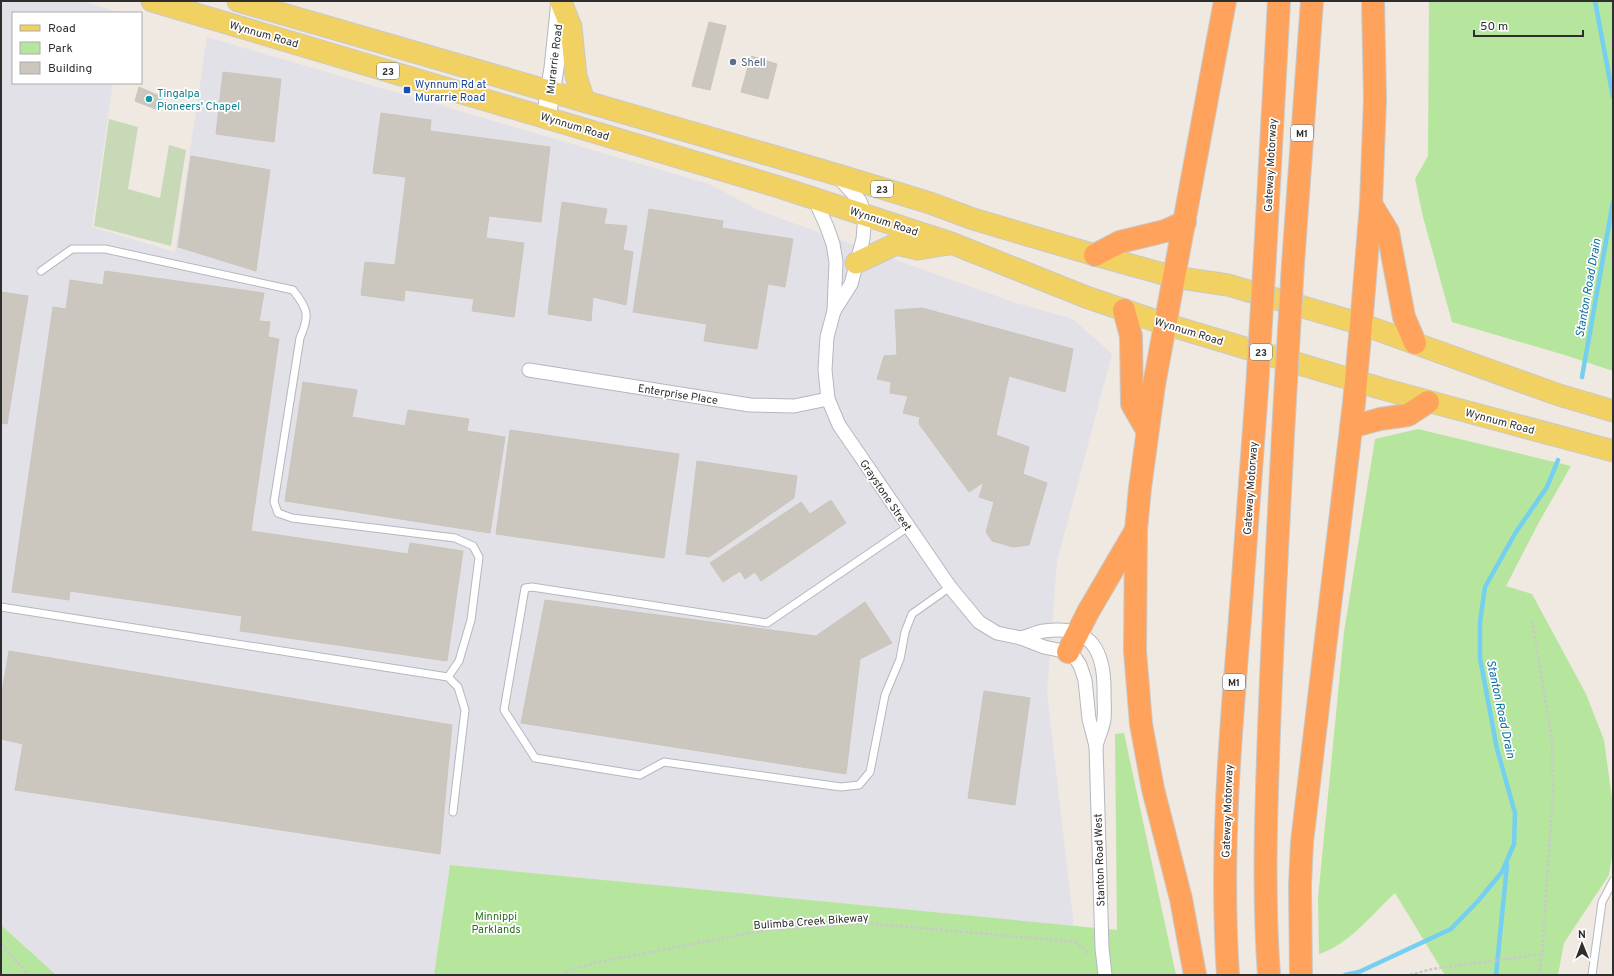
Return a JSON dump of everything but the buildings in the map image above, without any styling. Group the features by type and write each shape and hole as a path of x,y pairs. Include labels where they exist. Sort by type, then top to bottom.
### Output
{"highway":[{"path":"1195,975 1181,899 1152,789 1141,724 1135,651 1136,530 1147,430 1225,1"},
{"name":"Gateway Motorway","path":"1228,975 1226,883 1227,796 1231,714 1256,389 1279,1"},
{"name":"M1","path":"1269,975 1265,885 1273,601 1293,264 1312,1"},
{"path":"1301,975 1300,885 1303,834 1356,380 1370,204 1375,99 1373,1"},
{"path":"1370,204 1388,232 1404,317 1415,343"},
{"path":"1095,255 1120,242 1164,231 1185,222"},
{"path":"1124,310 1131,336 1132,404 1147,430"},
{"path":"1351,427 1380,419 1408,415 1428,402"},
{"path":"1072,643 1136,530"}],"main road":[{"name":"Wynnum Road","path":"152,1 814,198 951,243 1124,310 1166,324 1428,402 1613,451"},
{"name":"23","path":"238,1 835,174 930,203 973,219 1095,255 1174,277 1228,284 1361,324 1560,395 1613,411"},
{"path":"561,1 571,27 576,76 584,101"},
{"path":"856,263 896,244 918,249 951,243"}],"street":[{"name":"Murarrie Road","path":"546,118 551,91 561,1"},
{"path":"835,174 860,200 866,215"},
{"name":"Graystone Street","path":"814,198 833,244 836,262 834,311 825,354 828,399 839,425 908,527 968,611 987,628 997,633 1021,638 1044,647 1072,643 1065,631 1044,631 1021,638"},
{"name":"Graystone Street","path":"834,311 851,284 865,229 866,215"},
{"name":"Enterprise Place","path":"529,370 750,405 794,406 828,399"},
{"name":"Stanton Road West","path":"1096,746 1104,719 1104,669 1102,660 1093,644 1072,643 1076,659 1083,672 1088,719 1096,746 1102,948 1105,975"}],"lane":[{"path":"41,271 72,249 105,249 293,290 306,306 306,324 300,338 274,502 278,513 292,518 455,538 473,546 479,557 471,620 459,661 448,678"},
{"path":"908,527 767,623 532,587 525,588 504,710 535,758 640,775 664,762 841,787 859,785 870,772 885,695 900,659 905,632 912,614 950,586"},
{"path":"1,607 448,678 458,687 465,710 453,812"},
{"path":"1592,975 1602,902 1613,881"}],"path":[{"path":"1532,621 1552,741 1553,792 1542,954 1539,975"},
{"name":"Bulimba Creek Bikeway","path":"561,975 573,969 599,962 766,930 864,923 1076,942 1088,953 1089,960"},
{"path":"1,944 29,975"},
{"path":"1410,975 1432,968 1542,954"}],"shaded area":[{"path":"1,1 81,1 119,12 12,12 12,84 113,84 92,227 175,252 207,37 709,184 760,211 1016,303 1073,319 1112,354 1057,562 1047,693 1074,927 450,865 434,975 55,975 1,925"}],"green space":[{"path":"1429,1 1613,1 1613,371 1568,356 1452,322 1423,217 1415,179 1428,156"},
{"path":"109,119 138,127 128,189 160,198 169,145 186,150 171,246 94,226"},
{"path":"1418,429 1571,466 1538,524 1506,586 1532,594 1586,694 1604,740 1613,806 1613,851 1609,875 1564,943 1558,975 1445,975 1395,893 1360,928 1341,943 1319,954 1318,898 1344,632 1375,439"},
{"name":"Minnippi Parklands","path":"1124,733 1176,975 434,975 450,865 1117,930 1115,734"},
{"path":"1,925 56,975 1,975"}],"waterway":[{"name":"Stanton Road Drain","path":"1595,1 1613,97"},
{"name":"Stanton Road Drain","path":"1582,377 1613,202"},
{"name":"Stanton Road Drain","path":"1345,975 1359,972 1451,929 1478,901 1502,872 1514,844 1515,813 1497,749 1480,658 1480,622 1485,587 1516,532 1547,487 1558,460"},
{"name":"Stanton Road Drain","path":"1496,975 1507,865"}],"place":[{"name":"Shell","path":"733,62"},
{"name":"Wynnum Rd at Murarrie Road","path":"407,90"},
{"name":"Tingalpa Pioneers' Chapel","path":"149,99"}]}
